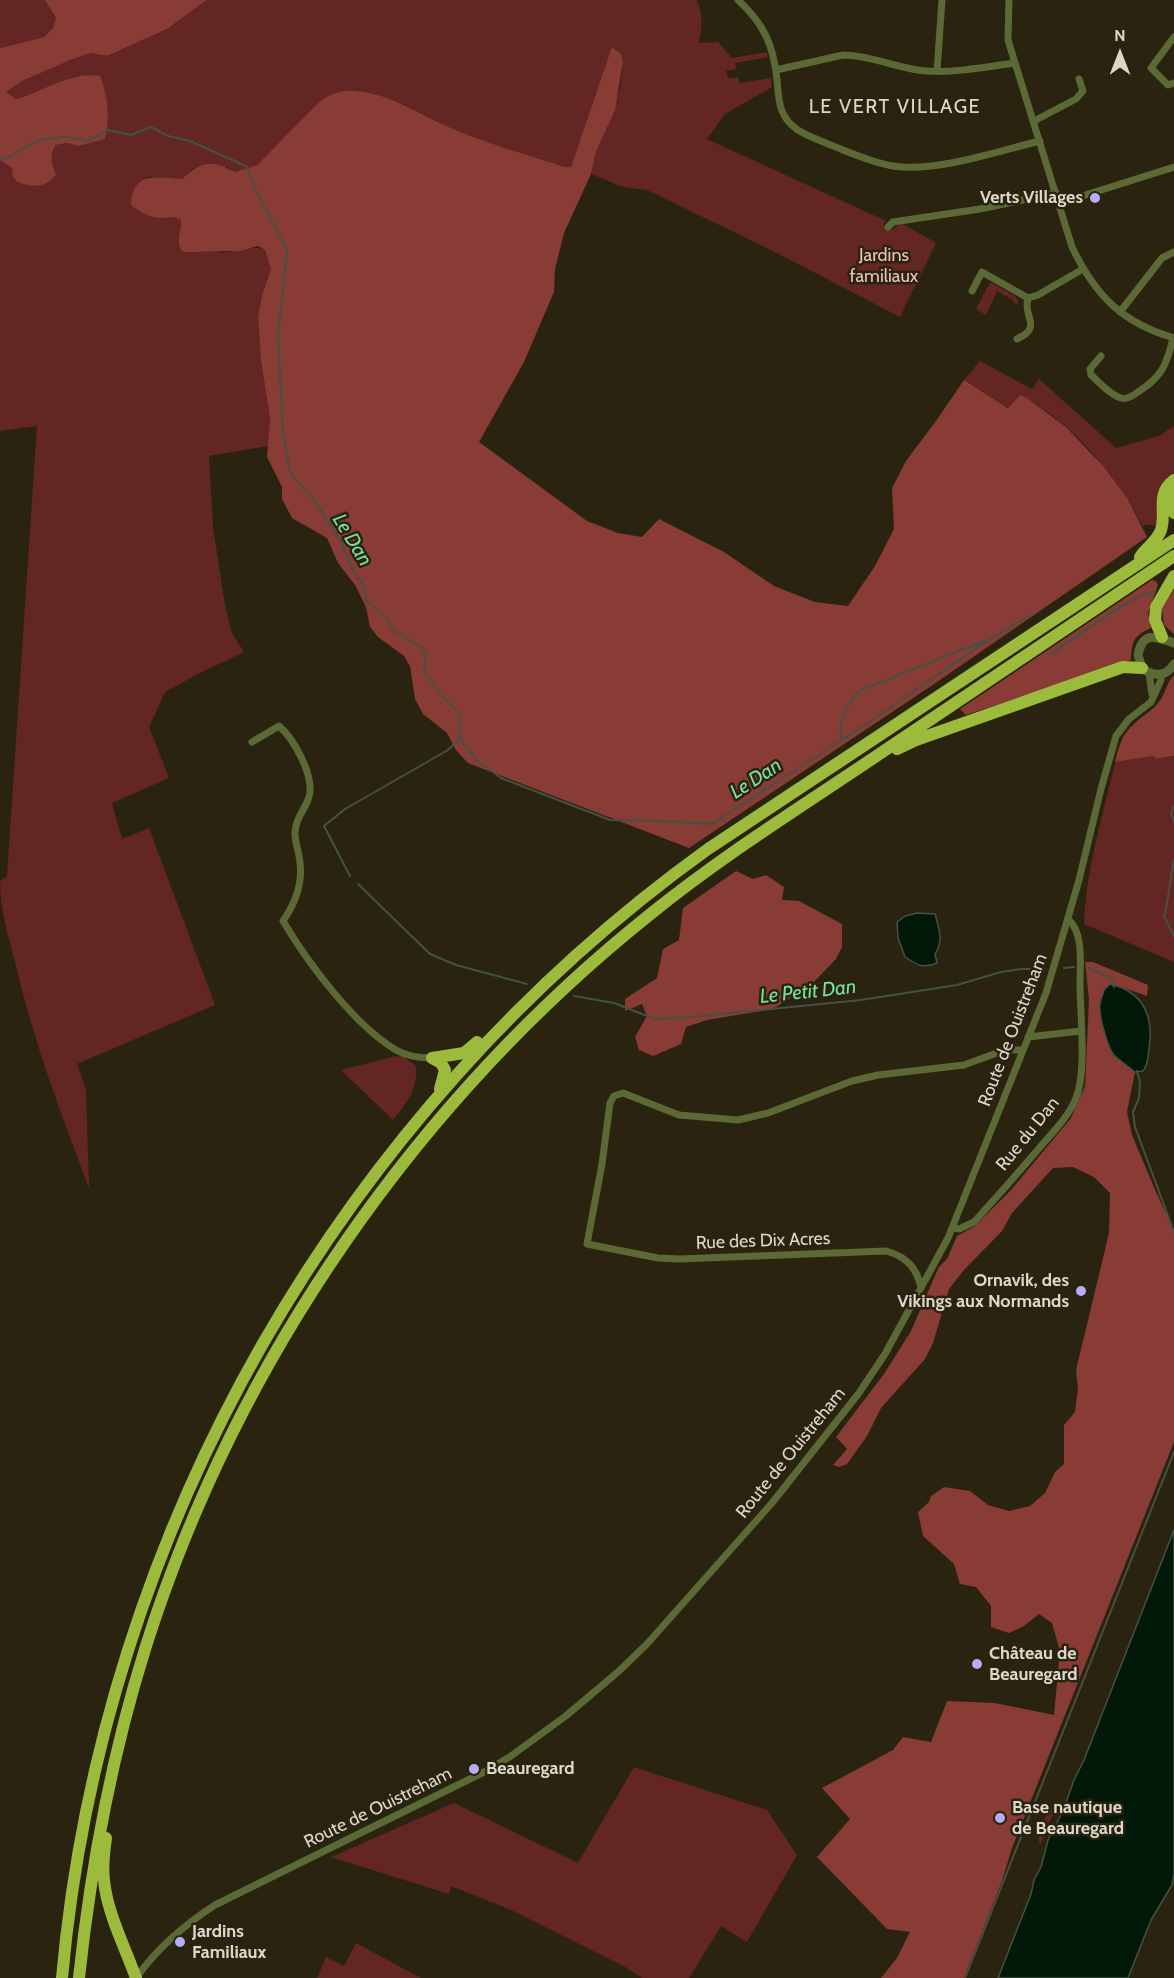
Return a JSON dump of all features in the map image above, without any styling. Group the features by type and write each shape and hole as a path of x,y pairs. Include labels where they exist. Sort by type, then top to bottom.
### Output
{"highway":[{"path":"1135,566 1142,553 1155,541 1160,532 1163,494 1174,480"},
{"path":"1174,491 1170,501 1174,513"},
{"path":"62,1978 80,1847 102,1742 123,1665 149,1587 201,1462 232,1399 289,1299 364,1189 439,1094 491,1038 588,944 681,869 1174,540"},
{"path":"79,1978 95,1856 124,1721 146,1646 183,1544 242,1414 316,1286 365,1214 459,1096 576,977 653,911 695,879 1174,556"},
{"path":"1170,642 1155,620 1156,607 1174,576"},
{"path":"866,763 916,740 1123,667 1145,671"},
{"path":"432,1058 460,1054 468,1051 479,1041 491,1038"},
{"path":"432,1058 441,1063 445,1070 439,1094"},
{"path":"105,1807 108,1821 103,1860 104,1883 136,1978"}],"street":[{"path":"738,0 764,29 770,43 776,70 781,109 793,128 801,133 874,162 923,168 1040,141"},
{"path":"937,71 942,0"},
{"path":"1009,0 1008,40 1072,248 1101,295 1120,312 1145,328 1173,338 1163,370 1155,380 1126,399 1120,398 1091,375 1090,369 1101,356"},
{"path":"1174,37 1150,68 1168,85 1174,83"},
{"path":"776,70 852,55 893,66 926,71 955,71 1015,63"},
{"path":"1034,121 1076,99 1083,91 1079,79"},
{"path":"1060,203 1174,167"},
{"path":"888,227 893,222 980,209 1056,193"},
{"path":"1120,312 1162,258 1172,253"},
{"path":"972,291 982,272 1028,298 1038,295 1083,269"},
{"path":"1017,339 1028,334 1031,327 1032,323 1026,306 1028,298"},
{"path":"1153,695 1145,671 1138,659 1140,647 1147,639 1154,637 1170,642"},
{"path":"1145,671 1161,674 1168,671 1174,664"},
{"name":"Route de Ouistreham","path":"136,1978 168,1940 215,1905 488,1770 567,1715 647,1644 772,1503 822,1441 859,1393 885,1354 952,1228 1046,993 1068,919 1112,745 1124,724 1151,702 1161,680 1161,674"},
{"path":"252,742 279,726 289,734 307,772 309,798 298,817 295,836 300,859 300,887 294,904 283,921 345,1006 374,1035 398,1051 422,1058 432,1058"},
{"name":"Rue du Dan","path":"952,1228 959,1229 974,1222 1047,1139 1076,1096 1080,1072 1081,1031 1078,936 1077,929 1068,919"},
{"path":"1028,1037 1081,1031"},
{"name":"Rue des Dix Acres","path":"921,1287 918,1274 909,1262 899,1254 886,1251 679,1259 658,1258 587,1244 602,1164 610,1103 614,1096 623,1093 679,1115 738,1120 768,1113 834,1087 878,1075 964,1065 1005,1050 1023,1050"}],"green space":[{"path":"0,0 45,0 56,18 53,28 44,37 0,48"},
{"name":"Jardins familiaux","path":"207,0 697,0 701,21 699,43 718,42 732,58 767,52 768,57 735,63 736,69 726,71 728,78 738,77 739,83 771,78 772,87 725,114 707,139 886,221 883,225 892,230 901,223 936,243 900,317 773,251 647,190 623,187 591,174 596,152 608,126 620,88 623,61 621,54 613,47 571,167 487,142 450,128 402,104 355,90 341,91 318,103 257,165 235,172 227,167 194,168 182,179 146,177 163,218 173,216 181,220 179,233 218,252 248,248 265,250 271,269 262,295 258,317 261,361 270,419 268,446 209,456 213,527 225,605 232,633 244,652 165,692 149,727 169,778 112,803 122,839 149,828 215,1005 77,1064 86,1089 89,1188 30,1020 7,932 0,891 0,881 7,876 37,426 0,431 0,161 2,160 13,169 56,175 52,160 54,149 56,145 67,143 78,146 93,74 69,79 16,99 6,92 48,68 91,53 107,56 167,29"},
{"path":"992,283 1015,296 1019,303 1015,304 1013,300 997,291 986,315 976,309 989,284"},
{"path":"980,361 1032,389 1039,379 1116,448 1159,436 1174,426 1174,476 1158,527 1146,524 1143,526 1118,486 1098,460 1052,415 1027,398 1009,408 964,380"},
{"path":"1153,756 1156,759 1174,756 1174,962 1084,924 1088,883 1115,762"},
{"path":"396,1056 404,1057 416,1066 416,1074 410,1095 393,1120 341,1070"},
{"path":"634,1767 767,1810 797,1855 747,1942 721,1926 689,1978 642,1978 625,1967 511,1910 451,1886 449,1894 331,1857 454,1803 578,1863"},
{"path":"1058,1800 1058,1802 1040,1845 1043,1821"},
{"path":"356,1943 421,1978 317,1978 326,1957 344,1966"}],"shaded area":[{"path":"45,0 207,0 167,29 107,56 91,53 70,60 22,81 6,92 16,99 69,79 90,75 100,76 103,84 108,114 105,139 78,146 67,143 56,145 52,164 56,175 47,183 33,186 17,182 12,175 13,169 0,161 0,48 44,37 53,28 56,18"},
{"path":"612,47 621,54 623,61 615,110 596,152 591,174 564,233 555,269 554,292 524,362 479,442 587,521 618,533 642,537 659,519 724,552 774,586 815,602 848,606 875,566 894,529 892,488 906,461 964,380 1008,408 1020,395 1027,398 1066,427 1104,467 1127,498 1147,537 937,682 689,848 468,763 456,750 447,733 423,714 415,699 410,666 404,656 378,637 370,627 366,607 355,585 338,563 327,538 292,518 282,499 282,487 267,457 270,419 261,361 258,317 262,295 271,269 265,250 258,246 240,251 183,252 179,241 181,220 174,217 153,217 131,205 136,186 148,178 182,179 195,168 207,164 220,165 235,172 257,165 318,103 331,95 346,91 382,96 479,139 571,167"},
{"path":"1152,580 1158,585 1148,613 1151,628 1135,640 1131,660 966,715 960,709"},
{"path":"1174,589 1174,634 1164,625 1162,608"},
{"path":"1174,675 1174,756 1156,759 1153,756 1115,762 1124,735 1158,704"},
{"path":"736,871 753,879 766,875 784,887 782,900 799,901 842,924 842,947 836,959 813,983 773,1009 707,1020 686,1027 681,1044 653,1056 639,1050 635,1037 647,1016 642,1004 625,1011 625,999 657,978 663,949 679,940 683,908"},
{"path":"917,913 935,914 939,930 940,940 935,954 937,963 928,966 920,965 905,957 898,938 897,922 905,916"},
{"path":"1085,962 1093,962 1148,985 1147,996 1115,985 1100,1003 1105,1036 1113,1055 1135,1072 1127,1112 1132,1135 1174,1230 1174,1442 1012,1848 1002,1881 964,1978 881,1978 897,1958 910,1932 887,1929 817,1857 850,1819 822,1788 893,1750 903,1737 931,1742 947,1701 995,1703 1054,1715 1060,1651 1052,1623 1039,1614 1024,1626 1009,1633 991,1627 991,1606 976,1587 960,1584 954,1564 923,1536 918,1512 929,1502 931,1496 944,1487 970,1491 988,1505 1009,1511 1030,1506 1045,1493 1055,1472 1064,1464 1064,1425 1075,1412 1078,1389 1076,1370 1109,1233 1110,1193 1094,1177 1073,1167 1053,1168 1012,1213 1002,1231 949,1289 933,1343 925,1359 881,1408 867,1436 847,1464 839,1467 833,1465 847,1449 836,1437 884,1374 911,1331 939,1267 947,1259 957,1236 975,1226 1011,1190 1071,1118 1085,1086 1089,1000"},
{"path":"1110,984 1122,988 1139,999 1148,1016 1150,1037 1148,1061 1143,1071 1135,1072 1120,1061 1108,1044 1102,1022 1100,1001 1104,990"},
{"path":"1174,1530 1174,1874 1172,1885 1151,1920 1128,1978 998,1978 1031,1894 1034,1880 1041,1867 1048,1840 1084,1760"}],"waterway":[{"name":"Le Dan","path":"0,160 38,140 65,137 88,141 108,130 131,135 151,127 168,136 190,141 246,166 287,251 278,336 283,432 289,468 292,475 315,501 340,540 352,568 363,585 367,601 386,618 395,631 421,647 426,657 425,673 442,696 459,713 461,723 459,733 463,743 477,760 501,778 610,820 712,824 866,724 984,643 1030,615"},
{"name":"Le Dan","path":"1051,654 1119,608 1146,594 1155,592"},
{"name":"Le Dan","path":"842,739 841,727 844,714 859,691 984,641"},
{"name":"Le Petit Dan","path":"350,876 324,826 345,809 448,750 460,738"},
{"path":"1174,806 1171,813 1174,822"},
{"path":"1174,860 1164,916 1174,936"},
{"name":"Le Petit Dan","path":"358,884 430,954 456,965 527,984"},
{"name":"Le Petit Dan","path":"1064,968 1074,967"},
{"name":"Le Petit Dan","path":"1089,968 1111,978 1114,987"},
{"name":"Le Petit Dan","path":"574,996 614,1003 655,1019 691,1017 861,1000 957,985 1001,972 1044,969"},
{"name":"Le Petit Dan","path":"1137,1071 1140,1082 1139,1098 1133,1112 1135,1127 1174,1232"},
{"path":"965,1978 1174,1452"}],"place":[{"name":"Verts Villages","path":"1095,198"},
{"name":"Ornavik, des Vikings aux Normands","path":"1081,1291"},
{"name":"Château de Beauregard","path":"977,1664"},
{"name":"Beauregard","path":"474,1769"},
{"name":"Base nautique de Beauregard","path":"1000,1818"},
{"name":"Jardins Familiaux","path":"180,1942"}],"district":[{"name":"LE VERT VILLAGE","path":"895,107"}]}
